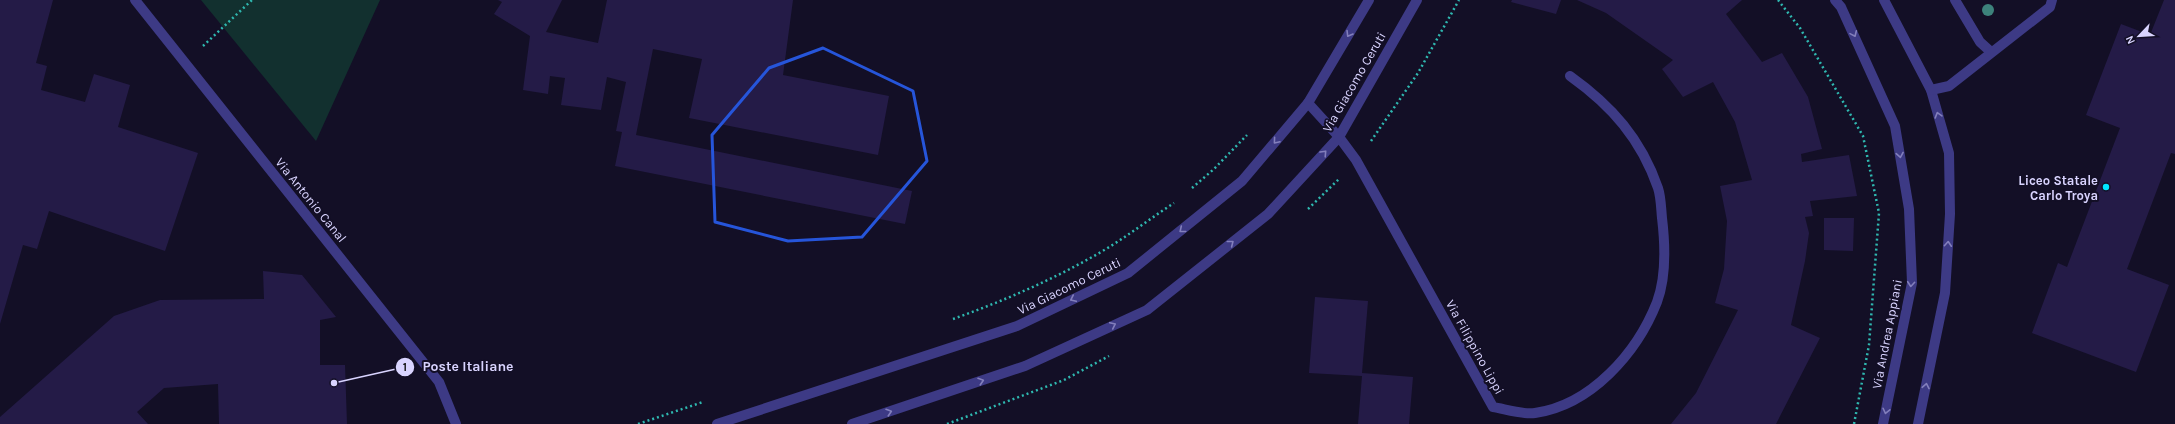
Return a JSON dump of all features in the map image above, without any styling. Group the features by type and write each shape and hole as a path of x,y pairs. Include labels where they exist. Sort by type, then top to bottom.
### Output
{"street":[{"name":"Via Antonio Canal","path":"135,0 439,382 456,424"},
{"name":"Via Giacomo Ceruti","path":"717,424 1017,326 1128,273 1242,181 1308,103 1369,0"},
{"name":"Via Giacomo Ceruti","path":"852,424 1026,366 1147,310 1268,214 1339,137 1417,0"},
{"name":"Via Andrea Appiani","path":"1835,0 1841,7 1895,126 1909,209 1912,283 1883,424"},
{"path":"1884,0 1931,90 1949,153 1950,214 1945,293 1918,424"},
{"path":"1955,0 1980,42 1991,52"},
{"path":"1931,90 1949,86 2050,7 2052,0"},
{"name":"Via Filippino Lippi","path":"1308,103 1339,137 1356,160 1493,407 1534,413 1566,404 1598,384 1620,362 1639,336 1657,301 1664,267 1664,237 1658,189 1642,153 1621,119 1597,95 1570,76"}],"path":[{"path":"184,62 224,28 252,0"},
{"path":"1778,0 1800,28 1863,136 1879,212 1869,345 1854,424"},
{"path":"1187,192 1214,169 1252,130"},
{"path":"949,321 1008,299 1066,271 1107,248 1176,201"},
{"path":"638,424 705,402"}],"highlighted area":[{"path":"823,48 913,91 927,161 862,237 788,241 715,222 712,135 769,68"}],"green space":[{"path":"201,0 380,0 316,141"}],"building":[{"path":"0,0 53,0 36,63 47,66 41,90 85,102 94,74 130,85 118,127 198,153 165,251 49,211 37,249 23,245 0,324"},
{"path":"498,0 562,0 546,32 598,43 607,0 793,0 783,75 889,96 878,155 689,118 702,59 653,49 636,135 912,191 905,224 615,166 622,132 616,131 626,82 607,77 601,110 561,105 565,78 550,76 548,94 523,90 530,36 494,14 502,2"},
{"path":"1512,0 1561,0 1556,14 1511,2"},
{"path":"1577,0 1742,0 1726,14 1762,62 1782,53 1808,97 1822,149 1801,154 1802,162 1849,155 1857,196 1810,201 1813,216 1805,217 1809,233 1805,261 1791,325 1820,338 1776,424 1671,424 1696,393 1738,310 1715,303 1724,269 1727,221 1720,186 1752,180 1735,122 1713,82 1683,97 1662,69 1673,60 1606,13"},
{"path":"2164,0 2175,0 2175,154 2171,153 2127,269 2169,285 2136,372 2032,333 2058,263 2067,267 2120,128 2086,115 2121,24 2150,35"},
{"path":"1824,218 1854,218 1853,251 1824,250"},
{"path":"263,271 302,275 336,317 320,320 320,365 345,365 347,424 219,424 218,384 164,388 137,412 148,424 0,424 0,417 114,316 160,300 264,299"},
{"path":"1315,297 1368,301 1362,373 1413,377 1409,424 1358,424 1362,376 1309,373"}],"place":[{"name":"Liceo Statale Carlo Troya","path":"2106,187"},
{"name":"Poste Italiane","path":"334,383"}]}
